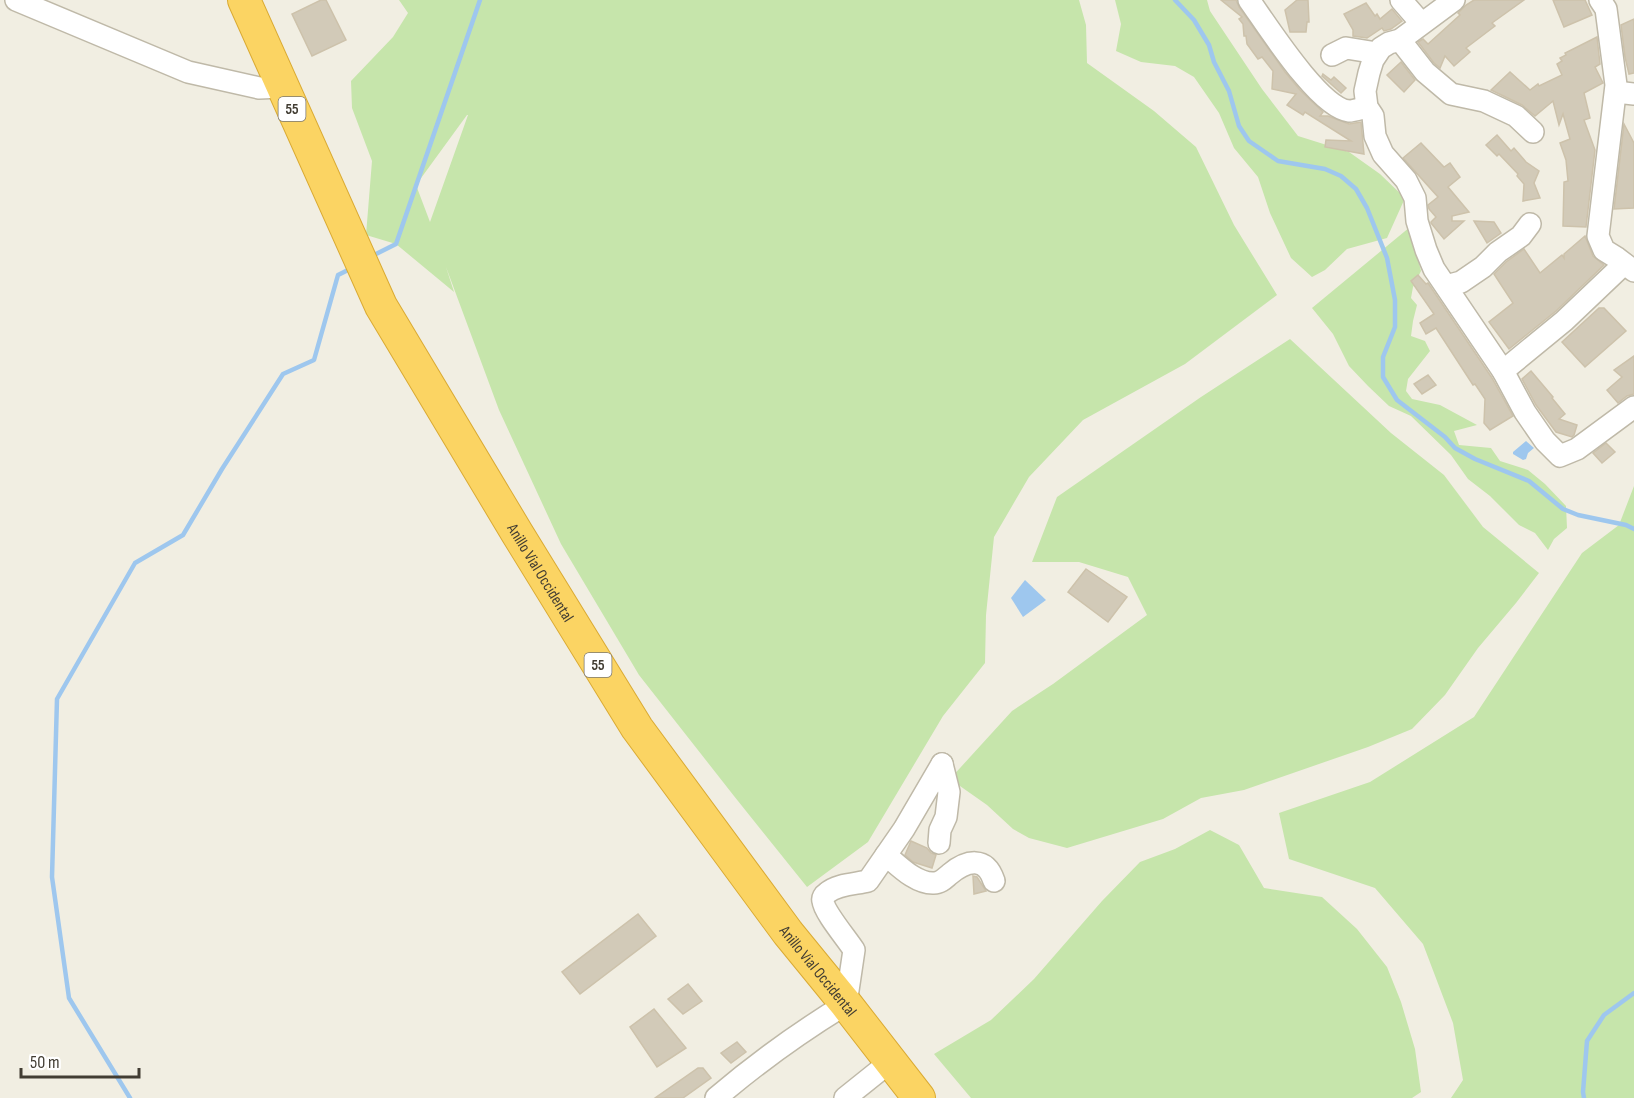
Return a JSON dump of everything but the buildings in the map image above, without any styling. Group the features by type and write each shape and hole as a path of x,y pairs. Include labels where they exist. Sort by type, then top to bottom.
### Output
{"highway":[{"name":"Anillo Vial Occidental","path":"244,0 381,306 517,533 637,728 788,933 919,1098"}],"street":[{"path":"16,0 188,72 259,88 282,87"},
{"path":"1249,0 1308,82 1335,105 1348,111 1367,107"},
{"path":"1401,0 1421,23"},
{"path":"1454,0 1400,40 1380,48 1377,53 1365,91 1367,107 1373,116 1374,136 1383,154 1406,180 1415,198 1417,221 1434,269 1503,372 1525,412 1545,441 1560,456 1577,449 1634,407"},
{"path":"1503,372 1629,268 1605,250 1598,236 1625,93 1616,85 1605,9 1600,0"},
{"path":"1400,40 1425,72 1451,94 1484,101 1516,116 1533,132"},
{"path":"1332,55 1346,48 1377,53"},
{"path":"1446,286 1461,282 1483,267 1498,252 1521,236 1530,224"},
{"path":"716,1098 808,1027 846,1004 854,950 829,913 823,902 824,896 827,892 840,887 868,880 904,829 942,764 949,792 946,817 940,830 939,843"},
{"path":"886,855 910,874 928,883 940,882 958,868 975,862 988,869 993,881"},
{"path":"846,1098 890,1062"}],"green space":[{"path":"399,0 1079,0 1086,25 1087,63 1154,111 1196,147 1234,225 1277,295 1185,364 1083,420 1029,477 994,537 986,615 985,663 943,716 868,842 807,887 639,675 561,544 499,410 446,267 454,292 396,244 366,235 372,161 352,108 351,81 393,37 408,13","holes":["468,115 430,222 416,185"]},
{"path":"1115,0 1207,0 1210,11 1262,89 1298,136 1349,152 1380,174 1405,198 1387,238 1347,249 1325,270 1312,277 1291,258 1270,213 1258,177 1234,148 1219,113 1194,77 1175,66 1141,62 1116,51 1121,24"},
{"path":"1410,227 1421,271 1413,287 1411,298 1417,305 1411,336 1425,341 1430,351 1408,379 1406,391 1412,399 1440,405 1477,425 1454,431 1459,445 1491,448 1500,461 1528,470 1566,506 1567,528 1554,539 1548,550 1535,533 1519,525 1490,496 1468,479 1451,455 1411,416 1389,406 1368,386 1349,366 1333,334 1312,308"},
{"path":"1290,339 1391,433 1444,475 1483,527 1539,573 1478,648 1445,695 1412,729 1368,747 1244,790 1201,798 1163,819 1067,848 1029,838 1013,829 987,805 950,779 1012,711 1147,615 1128,577 1079,562 1032,562 1057,497 1201,397"},
{"path":"1634,486 1634,1098 1451,1098 1463,1080 1453,1023 1423,944 1375,888 1289,859 1279,813 1370,782 1474,717 1582,553 1619,525"},
{"path":"1210,830 1239,845 1264,888 1322,897 1357,929 1387,967 1401,1002 1415,1049 1421,1092 1412,1098 971,1098 934,1054 991,1020 1034,979 1102,901 1140,862 1175,849"}],"water":[{"path":"1526,441 1534,448 1523,460 1513,452"},
{"path":"1025,580 1046,600 1023,617 1011,598"}],"waterway":[{"path":"372,256 396,244 480,0"},
{"path":"1175,0 1194,20 1209,45 1214,62 1229,91 1239,126 1249,141 1278,161 1325,169 1341,176 1356,189 1367,208 1387,258 1395,300 1395,327 1383,357 1383,377 1397,400 1445,437 1455,448 1475,459 1529,481 1563,509 1634,529"},
{"path":"130,1098 69,998 52,877 57,699 135,563 183,535 283,374 314,360 338,275 352,268"},
{"path":"1584,1098 1587,1041 1604,1015 1634,993"}]}
